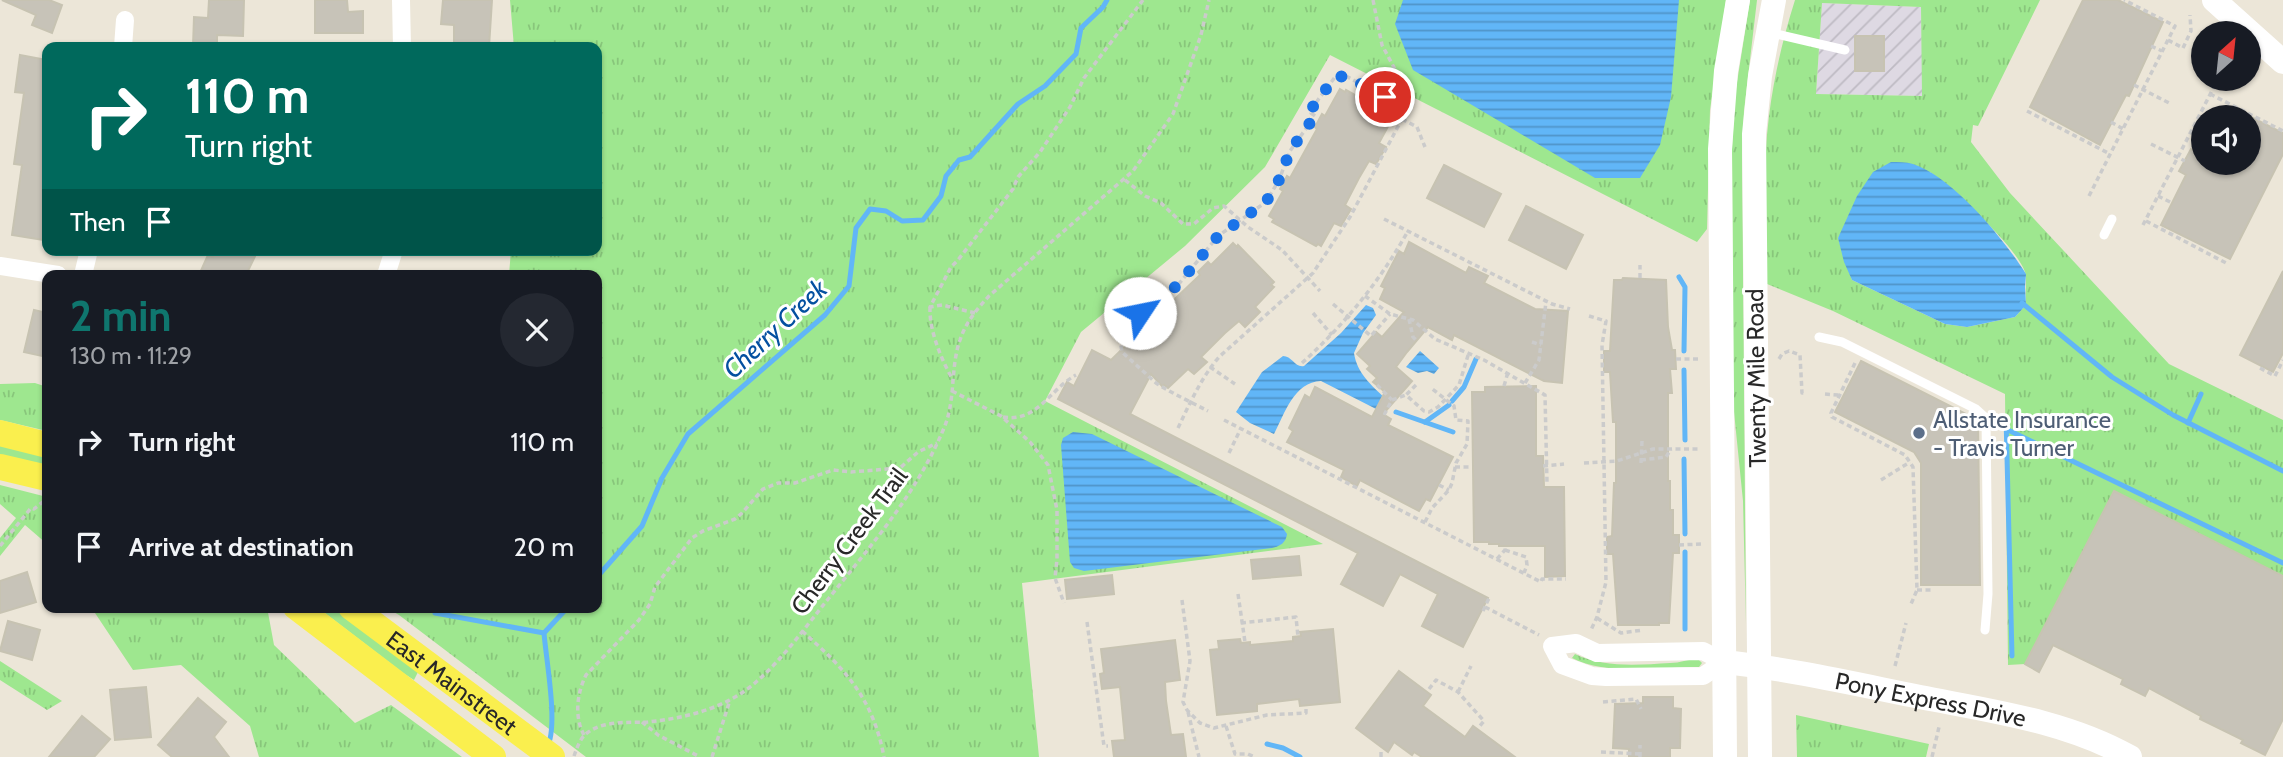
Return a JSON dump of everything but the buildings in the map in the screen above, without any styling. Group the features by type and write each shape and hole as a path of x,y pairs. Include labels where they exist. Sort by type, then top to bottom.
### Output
{"main road":[{"name":"Twenty Mile Road","path":"1725,757 1720,149 1726,71 1738,0"},
{"name":"Twenty Mile Road","path":"1760,757 1754,134 1767,32 1774,0"},
{"path":"2214,0 2283,62"},
{"path":"0,433 42,444"},
{"path":"0,467 42,477"},
{"name":"East Mainstreet","path":"304,613 494,757"},
{"name":"East Mainstreet","path":"359,613 552,757"},
{"name":"Pony Express Drive","path":"1724,662 1759,666 2037,721 2080,734 2130,757"}],"street":[{"path":"401,0 402,42"},
{"path":"123,42 125,20"},
{"path":"0,266 42,273"},
{"path":"1576,643 1586,649 1605,653 1703,651 1724,662 1703,676 1606,677 1562,665 1552,646 1576,643"}],"lane":[{"path":"1767,32 1845,50"},
{"path":"2104,235 2112,219"},
{"path":"1819,337 1832,338 1861,352 1976,409 1986,418 1988,594 1985,630"}],"path":[{"path":"953,382 931,328 930,306 951,267 1040,152 1070,107 1084,78 1143,0"},
{"name":"Cherry Creek Trail","path":"584,735 608,724 686,716 730,701 757,681 802,631 907,499 939,442 950,411 960,340 975,313 989,296 1125,180 1172,114 1201,35 1209,0"},
{"path":"1178,428 1210,367 1255,321 1307,279 1348,218 1402,119 1405,110 1398,75 1382,45 1373,0"},
{"path":"2089,196 2175,26 2124,0"},
{"path":"2168,40 2183,48 2191,31 2190,15"},
{"path":"2151,46 2162,51"},
{"path":"1208,411 1156,383 1122,352 1120,340 1124,328 1129,321 1178,285 1212,242 1262,206 1281,181 1290,151 1317,117 1311,113 1312,108 1335,77 1348,77 1405,110"},
{"path":"2134,85 2171,104"},
{"path":"2204,105 2212,91"},
{"path":"2210,94 2283,131"},
{"path":"2027,111 2110,154"},
{"path":"1402,119 1417,127 1425,147"},
{"path":"2111,122 2123,129"},
{"path":"2191,130 2144,223 2228,264"},
{"path":"2151,144 2185,161"},
{"path":"1125,180 1145,196 1161,203 1183,223 1194,224 1219,205 1224,206 1282,250 1320,291"},
{"path":"2158,195 2172,203"},
{"path":"1384,219 1480,270 1559,307 1570,309"},
{"path":"1302,363 1350,319 1390,264 1408,231"},
{"path":"1197,260 1204,267"},
{"path":"1640,265 1640,278"},
{"path":"1365,296 1390,314 1409,320 1442,343 1469,352 1545,395 1547,483"},
{"path":"1525,383 1539,360 1546,301"},
{"path":"1333,304 1372,337 1390,314"},
{"path":"930,306 942,305 975,313"},
{"path":"1147,309 1152,316"},
{"path":"1313,313 1332,335"},
{"path":"1588,635 1597,617 1606,582 1602,340 1606,321 1589,316"},
{"path":"1409,320 1413,337 1417,341"},
{"path":"1442,343 1445,336"},
{"path":"1532,342 1541,345"},
{"path":"1779,359 1789,351 1800,355 1802,393 1805,393"},
{"path":"1406,395 1426,411 1438,408 1459,385 1469,352"},
{"path":"1861,352 1831,410 1832,417 1905,455 1913,467 1917,590 1911,604"},
{"path":"1676,359 1700,359"},
{"path":"2260,369 2275,376 2283,360"},
{"path":"1210,367 1235,384"},
{"path":"1200,368 1206,373"},
{"path":"1504,386 1508,372"},
{"path":"1001,416 1019,418 1033,411 1059,386 1076,375"},
{"path":"1377,385 1392,400"},
{"path":"1384,415 1392,400 1406,395 1416,385"},
{"path":"1425,522 1432,508 1449,490 1455,467 1467,444 1468,421 1456,421 1454,406 1431,388"},
{"path":"952,391 1001,416 1030,442 1048,465 1057,510 1058,559 1054,570 1064,603"},
{"path":"1825,394 1838,395"},
{"path":"1224,420 1541,582 1542,579 1566,579"},
{"path":"1229,453 1241,428"},
{"path":"1642,441 1641,461 1666,457 1671,449"},
{"path":"573,757 584,735 579,726 578,710 586,675 639,620 650,604 655,587 692,538 735,519 763,489 771,485 795,483 833,470 851,472 900,468 918,452 939,442"},
{"path":"1584,463 1603,463 1653,449 1701,449"},
{"path":"1881,480 1910,462"},
{"path":"1545,465 1564,464"},
{"path":"1455,467 1470,467"},
{"path":"1439,485 1449,490"},
{"path":"0,546 31,508 42,504"},
{"path":"1679,545 1702,544"},
{"path":"1497,559 1506,548 1526,557 1524,573"},
{"path":"1917,590 1931,590"},
{"path":"1238,594 1245,642"},
{"path":"1489,598 1484,609 1541,636"},
{"path":"1182,600 1190,654 1182,698 1188,712 1191,738 1199,757"},
{"path":"1241,623 1296,617 1298,636"},
{"path":"1597,617 1621,633 1643,630 1643,627"},
{"path":"1087,622 1099,683 1104,746 1108,746"},
{"path":"1895,666 1906,623"},
{"path":"802,631 841,666 859,690 872,715 884,757"},
{"path":"1458,692 1471,666"},
{"path":"1429,690 1436,680 1458,692 1484,721 1479,727"},
{"path":"1603,702 1636,699 1641,709"},
{"path":"712,757 730,701"},
{"path":"1188,712 1209,728 1277,714 1306,713 1306,708"},
{"path":"1252,713 1252,720"},
{"path":"642,722 658,735 700,757"},
{"path":"1226,726 1235,754"},
{"path":"1932,757 1939,727"},
{"path":"1601,752 1640,756 1640,745"},
{"path":"1229,757 1235,754 1255,757"}],"shaded area":[{"path":"1822,3 1921,7 1923,96 1816,94"}],"green space":[{"path":"510,0 1726,0 1710,110 1707,229 1697,242 1330,55 1265,167 1185,246 1081,332 1045,401 1323,544 1022,583 1039,757 586,757 396,613 602,613 602,270 509,270 511,256 602,256 602,42 514,42"},
{"path":"1750,0 1757,0 1742,152 1746,624 1743,501 1733,402 1732,149 1735,95"},
{"path":"1795,0 2040,0 1978,126 1973,125 1971,142 2010,193 2169,364 2283,420 2283,576 2114,491 2025,664 2008,665 2005,394 1833,311 1767,284 1767,137 1776,72","holes":["1822,3 1921,7 1922,96 1816,94","1930,172 1983,219 2019,261 2026,275 2026,305 2015,317 1967,327 1945,324 1852,280 1838,238 1843,230"]},
{"path":"35,383 42,385 42,430 0,420 0,384"},
{"path":"0,444 42,455 42,466 0,455"},
{"path":"0,485 42,496 42,540 25,525 0,556 0,538 16,518 0,504"},
{"path":"95,613 268,613 274,645 355,723 391,705 462,757 259,757 250,726 181,665 133,670"},
{"path":"325,613 342,613 418,672 414,680"},
{"path":"1575,654 1598,662 1621,664 1674,663 1698,659 1702,663 1699,667 1617,669 1586,664 1572,658"},
{"path":"0,661 62,701 47,710 0,680"},
{"path":"1796,715 1929,744 1926,757 1797,757"}],"water":[{"path":"1403,0 1679,0 1671,97 1660,145 1640,178 1595,178 1413,70 1395,24"},
{"path":"1891,162 1913,164 1944,182 1961,195 2005,244 2026,274 2026,305 2015,317 1967,327 1945,324 1852,280 1838,238 1857,196 1873,172"},
{"path":"1366,305 1373,308 1376,315 1363,333 1354,353 1361,373 1386,399 1380,411 1321,381 1304,387 1297,393 1274,434 1250,423 1236,412 1262,372 1283,356 1304,366 1341,333"},
{"path":"1420,351 1439,368 1434,374 1427,371 1418,373 1406,367"},
{"path":"1073,432 1092,434 1282,527 1287,534 1285,540 1272,548 1084,571 1074,568 1070,562 1061,445 1063,438"}],"waterway":[{"name":"Cherry Creek","path":"602,571 642,526 662,478 688,434 825,315 849,286 856,228 870,209 886,211 902,221 923,220 941,196 946,176 959,160 970,157 1018,104 1045,86 1076,54 1081,28 1107,0"},
{"path":"1679,277 1685,287 1684,351"},
{"path":"2022,303 2112,377 2173,415 2283,471"},
{"path":"1452,401 1464,387 1476,359"},
{"path":"1684,370 1685,440"},
{"path":"2188,423 2201,394"},
{"path":"1425,422 1449,405"},
{"path":"1396,412 1453,432"},
{"path":"2006,417 2012,656"},
{"path":"2006,429 2283,563"},
{"path":"1684,459 1685,534"},
{"path":"1685,552 1685,629"},
{"path":"435,613 544,633"},
{"name":"Cherry Creek","path":"548,745 552,707 544,633 562,613"},
{"path":"1267,744 1283,748 1300,757"}],"place":[{"name":"Allstate Insurance - Travis Turner","path":"1919,433"}],"route":[{"path":"1140,313 1160,301 1178,285 1218,236 1266,202 1279,180 1290,151 1315,116 1311,113 1312,108 1335,77 1346,76 1385,97"}]}
